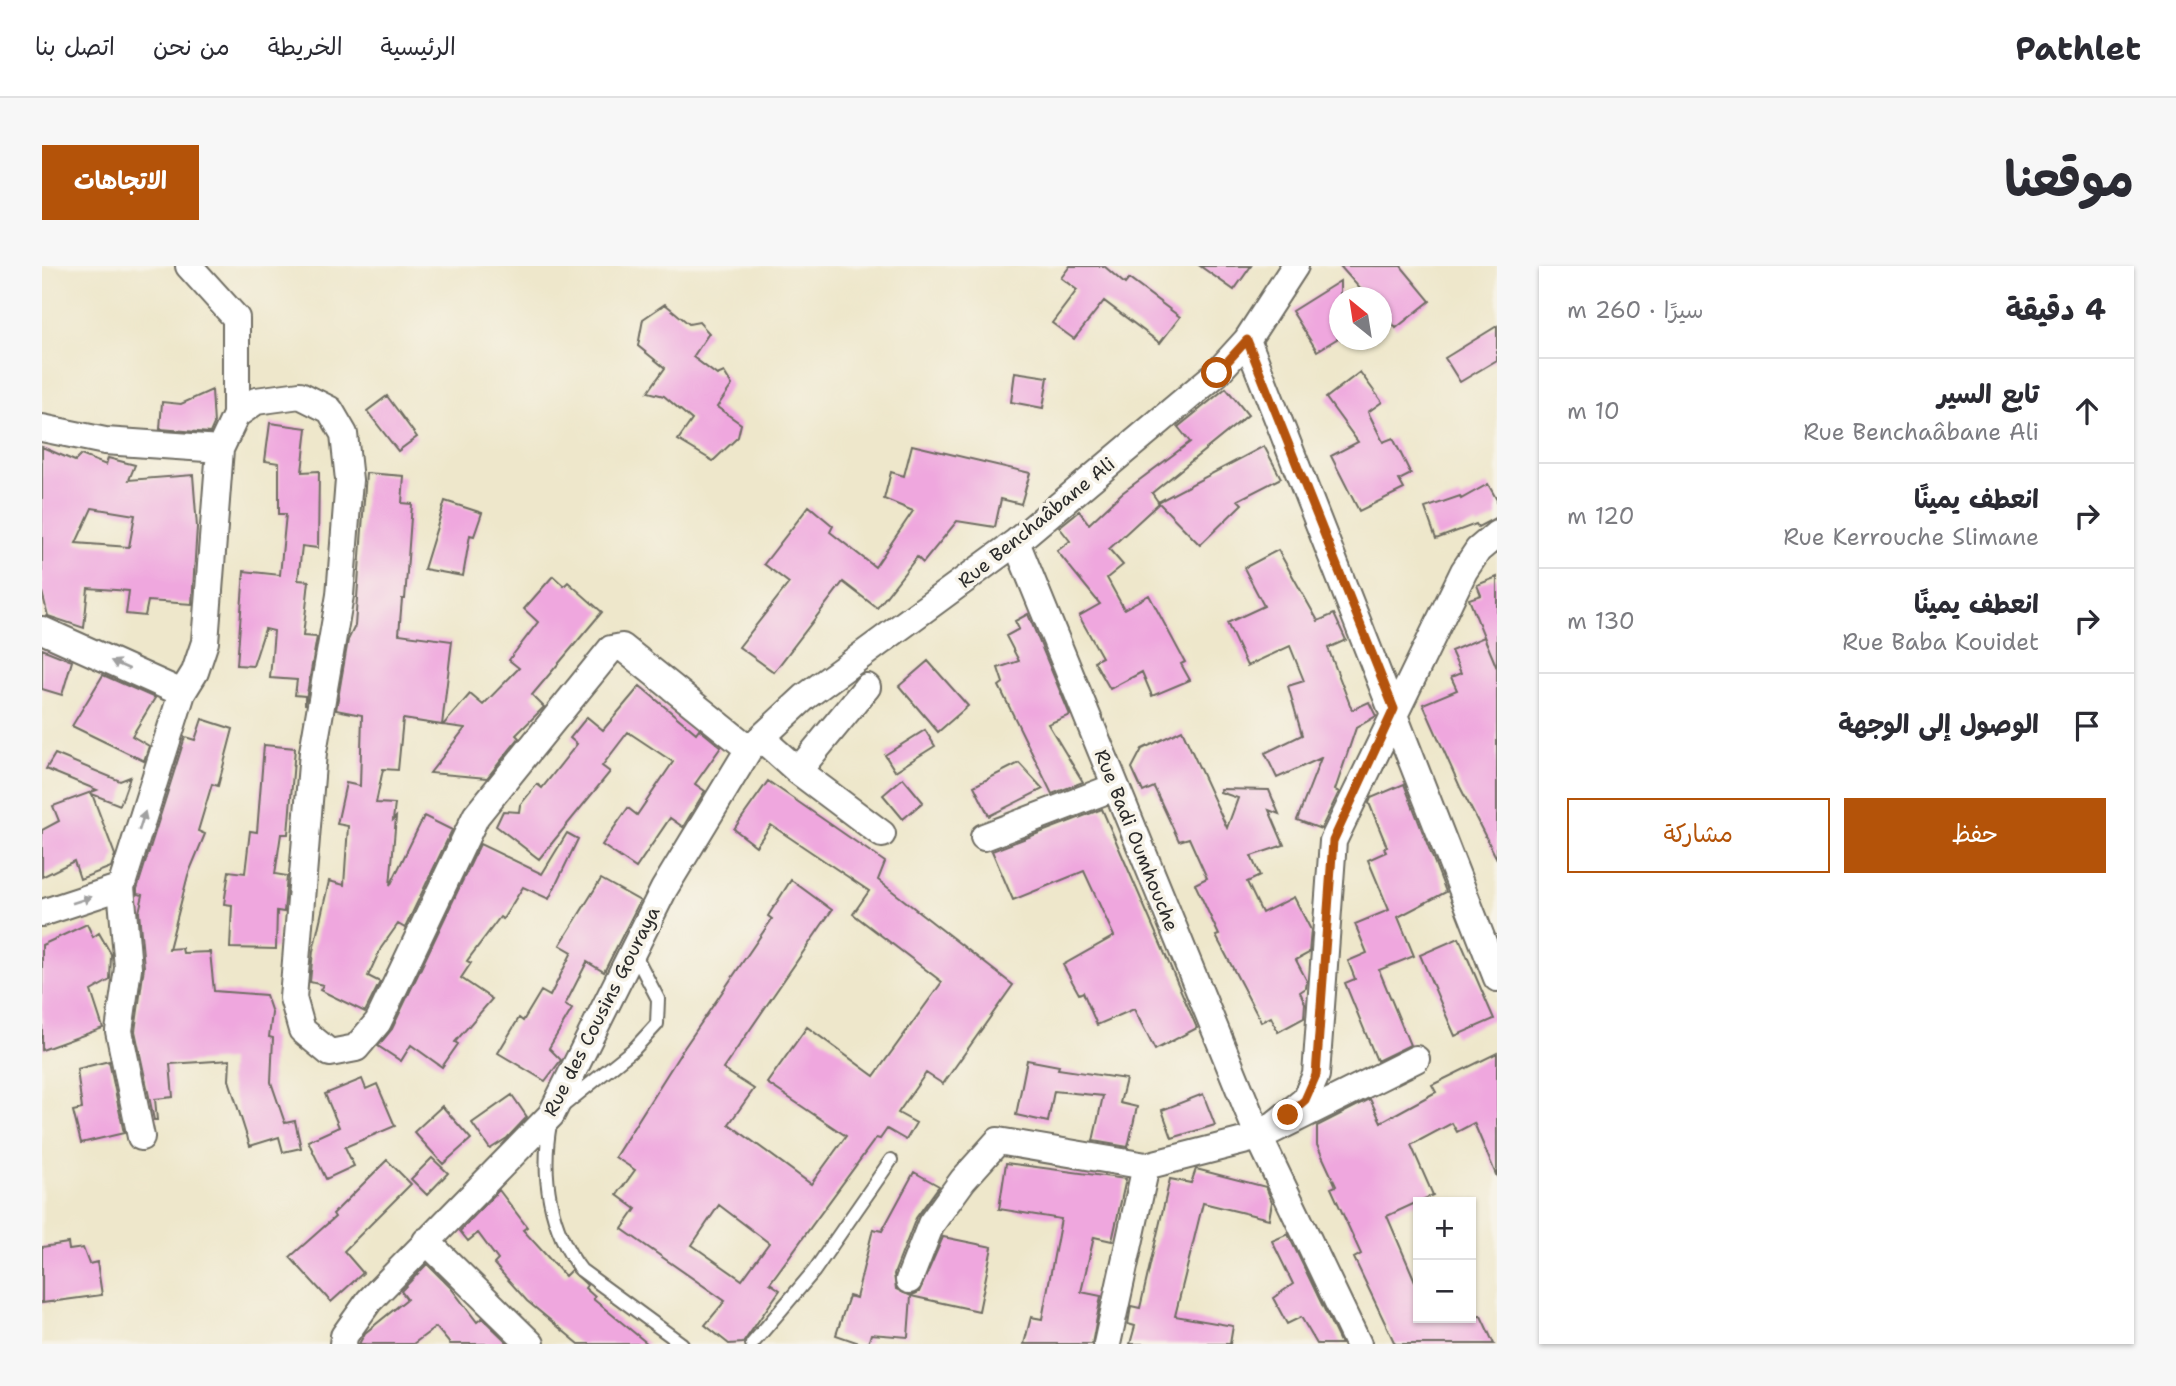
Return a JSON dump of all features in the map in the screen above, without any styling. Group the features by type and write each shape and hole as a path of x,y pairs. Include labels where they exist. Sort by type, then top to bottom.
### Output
{"street":[{"path":"141,1137 119,1031 128,968 121,887 182,694 195,671 205,642 220,449 236,415 236,318 189,266"},
{"name":"Rue Benchaâbane Ali","path":"755,743 805,697 1016,542 1217,373 1247,340 1295,266"},
{"path":"1247,340 1394,709 1497,978"},
{"path":"236,415 256,401 300,395 330,410 344,434 349,480 340,595 313,752 293,998 302,1030 330,1053 356,1048 378,1022 476,816 611,649 622,647 883,834"},
{"path":"42,428 105,441 220,449"},
{"path":"1259,1137 1305,1100 1316,1075 1333,841 1394,709 1464,571 1478,550 1497,534"},
{"name":"Rue Badi Oumhouche","path":"1016,542 1259,1137 1358,1344"},
{"path":"42,629 182,694"},
{"path":"798,771 867,687"},
{"name":"Rue des Cousins Gouraya","path":"342,1344 344,1336 369,1301 551,1115 664,889 755,743"},
{"path":"984,838 1115,787"},
{"path":"42,913 121,887"},
{"path":"909,1280 931,1224 963,1180 998,1141 1146,1166 1259,1137 1416,1059"},
{"path":"1107,1344 1146,1166"},
{"path":"426,1241 531,1344"}],"lane":[{"path":"633,951 657,999 657,1024 634,1049 551,1115 546,1147 546,1177 555,1224 570,1255 582,1270 682,1344"},
{"path":"752,1344 814,1271 891,1160"}],"building":[{"path":"1070,266 1104,266 1125,284 1129,279 1180,317 1160,343 1104,301 1074,339 1052,323 1077,290 1061,278"},
{"path":"1200,266 1251,266 1234,290"},
{"path":"1340,266 1401,266 1430,301 1396,328 1392,323 1392,287 1358,287"},
{"path":"1329,288 1329,344 1317,351 1292,311"},
{"path":"665,304 689,324 699,322 709,333 693,357 717,375 724,372 732,385 717,407 741,424 738,437 713,461 678,440 692,420 664,396 648,392 665,368 638,346 643,319"},
{"path":"1497,326 1497,360 1460,382 1445,358"},
{"path":"1015,372 1048,377 1043,408 1011,402"},
{"path":"1360,372 1382,402 1368,412 1383,442 1393,438 1411,474 1399,480 1404,489 1359,511 1331,456 1358,442 1326,398"},
{"path":"1226,388 1248,415 1152,493 1159,503 1109,549 1123,565 1107,578 1124,609 1149,595 1185,662 1181,664 1190,680 1152,696 1142,672 1110,689 1094,661 1102,657 1079,616 1100,604 1057,551 1070,541 1059,527 1079,511 1089,524 1122,493 1190,442 1178,427"},
{"path":"212,390 214,424 210,433 160,429 162,402 181,404"},
{"path":"387,396 417,437 398,451 367,411"},
{"path":"270,423 307,428 302,472 319,471 318,548 302,546 298,580 309,581 303,636 317,637 305,705 305,696 295,695 297,680 270,678 274,631 265,629 253,666 237,665 244,571 280,575 286,514 279,514 279,463 265,461"},
{"path":"912,445 1030,473 1021,504 1001,499 995,527 957,521 923,563 917,557 877,608 843,582 774,672 739,647 789,583 764,564 809,506 833,526 830,532 875,567 913,511 884,499 891,472 904,476"},
{"path":"1264,446 1281,478 1238,500 1242,504 1200,545 1158,502"},
{"path":"42,447 75,461 81,455 106,465 108,458 135,465 129,480 193,475 197,527 192,604 148,601 145,616 126,614 129,591 88,588 84,628 48,616 42,592","holes":["92,508 135,515 129,547 76,543"]},
{"path":"366,473 404,476 402,503 412,504 405,599 402,599 399,634 452,641 442,725 403,719 398,770 383,769 376,803 395,804 393,820 396,817 390,886 424,816 452,830 405,928 398,924 381,948 368,976 380,982 365,1012 320,990 323,985 310,982 313,951 329,881 344,885 348,826 337,824 346,783 360,786 362,715 336,710 348,640 355,626"},
{"path":"1488,484 1497,500 1497,517 1478,527 1476,524 1436,539 1425,508 1460,496 1461,499"},
{"path":"445,501 482,513 474,536 470,535 463,576 424,569"},
{"path":"1278,550 1318,621 1334,614 1346,640 1328,648 1352,710 1369,702 1376,716 1356,728 1335,790 1339,792 1321,829 1297,820 1321,758 1277,778 1265,753 1302,735 1288,686 1304,681 1290,646 1247,666 1227,623 1264,606 1244,568"},
{"path":"553,576 564,586 568,582 602,612 532,695 544,707 516,735 519,738 487,778 430,773 465,728 443,725 470,694 483,705 519,668 509,660 538,622 524,609"},
{"path":"1497,577 1496,666 1469,599 1481,595 1477,585"},
{"path":"1028,614 1070,715 1048,724 1083,782 1052,794 999,686 1003,683 998,668 1019,661 1006,636 1019,629 1015,621"},
{"path":"1484,637 1497,668 1497,859 1460,787 1423,704 1457,690 1451,677 1461,673 1451,651"},
{"path":"42,649 72,661 62,695 42,689"},
{"path":"928,661 968,706 938,732 899,686"},
{"path":"103,675 155,698 132,736 149,746 144,761 72,726"},
{"path":"640,686 696,733 699,729 721,747 695,784 705,791 683,827 670,818 636,868 602,845 628,808 637,815 673,762 628,732 602,766 610,772 539,859 496,826 503,811 519,812 520,805 537,784 542,788 577,744 570,738 587,717 603,730"},
{"path":"202,719 233,729 218,786 212,784 198,831 205,834 188,875 169,949 182,948 183,953 210,952 214,991 266,995 272,1013 269,1037 273,1038 271,1082 285,1123 295,1121 301,1148 283,1152 279,1137 250,1146 229,1080 230,1060 170,1064 173,1097 155,1099 157,1120 154,1120 135,1031 144,967 139,912 143,895 137,894 137,889 185,737 195,740"},
{"path":"925,730 935,746 895,771 885,755"},
{"path":"1182,730 1227,828 1238,798 1220,792 1221,789 1269,790 1279,814 1269,810 1284,845 1251,856 1260,876 1247,882 1262,913 1294,897 1311,930 1309,953 1296,960 1307,981 1306,988 1300,992 1305,1003 1304,1018 1278,1032 1271,1017 1261,1022 1216,936 1219,935 1195,884 1207,878 1189,838 1179,841 1154,787 1143,792 1132,768 1142,749"},
{"path":"264,745 295,748 288,834 281,834 275,874 287,876 284,912 277,911 276,949 230,948 232,905 224,904 229,871 245,873 250,831 257,832"},
{"path":"55,754 120,781 130,777 120,805 92,794 115,855 111,867 80,879 74,861 42,877 42,830 59,821 53,806 97,790 46,769"},
{"path":"1019,763 1043,789 989,816 974,786"},
{"path":"903,778 923,802 903,819 883,795"},
{"path":"768,781 885,862 878,880 1013,985 943,1084 926,1073 898,1113 916,1123 906,1140 887,1129 880,1139 876,1138 770,1283 780,1290 743,1343 729,1344 705,1325 725,1301 622,1229 636,1209 617,1195 635,1170 615,1157 682,1051 772,919 768,916 791,880 832,910 723,1069 754,1089 729,1124 811,1184 846,1136 767,1083 807,1027 874,1076 942,982 853,914 869,891 771,825 756,846 734,829","holes":["719,1205 769,1243 742,1280 692,1245"]},
{"path":"1404,784 1446,892 1398,917 1414,956 1379,970 1410,1045 1377,1061 1345,983 1355,979 1348,961 1367,953 1355,924 1389,910 1368,860 1386,852 1384,848 1387,847 1369,803 1371,798"},
{"path":"1102,809 1197,1028 1155,1050 1134,1009 1097,1025 1083,992 1079,994 1063,965 1114,936 1084,871 1013,900 992,851"},
{"path":"567,833 578,839 549,899 523,887 503,919 500,917 467,961 471,963 461,978 492,999 455,1042 458,1044 442,1067 411,1045 401,1061 378,1046 392,1029 480,844 542,874"},
{"path":"601,879 640,901 604,972 587,962 565,1005 572,1009 549,1048 561,1060 545,1081 498,1053 519,1018 523,1021 541,991 550,996 572,952 560,945"},
{"path":"87,924 93,937 99,933 111,954 110,980 91,991 103,1028 42,1050 42,945"},
{"path":"1459,938 1494,1019 1455,1036 1420,955"},
{"path":"1497,1053 1497,1177 1474,1123 1457,1132 1452,1123 1411,1145 1433,1195 1413,1197 1413,1204 1387,1216 1413,1276 1413,1323 1476,1323 1476,1316 1481,1316 1494,1344 1395,1344 1354,1258 1361,1254 1331,1188 1336,1186 1317,1145 1317,1126 1370,1099 1381,1122 1436,1092 1432,1085"},
{"path":"1027,1060 1059,1066 1058,1069 1126,1079 1120,1103 1137,1107 1128,1147 1093,1141 1103,1096 1054,1091 1048,1122 1016,1115"},
{"path":"109,1061 124,1133 81,1143 73,1111 82,1109 77,1069"},
{"path":"362,1079 366,1089 377,1084 395,1126 345,1147 354,1166 326,1179 308,1141 339,1127 325,1094"},
{"path":"1203,1094 1215,1125 1172,1138 1162,1110"},
{"path":"512,1095 527,1117 507,1138 490,1149 472,1123"},
{"path":"442,1106 471,1139 443,1164 414,1132"},
{"path":"432,1158 448,1173 427,1195 411,1179"},
{"path":"387,1160 411,1184 344,1251 363,1273 331,1302 290,1257 335,1217 333,1214"},
{"path":"1006,1163 1126,1179 1112,1241 1094,1237 1081,1292 1101,1296 1092,1344 1024,1344 1031,1317 1042,1319 1061,1219 999,1209"},
{"path":"1196,1169 1266,1187 1272,1202 1269,1219 1203,1203 1175,1316 1233,1326 1230,1344 1130,1344 1135,1326 1128,1324 1131,1306 1140,1308 1170,1179 1191,1183"},
{"path":"914,1172 939,1186 916,1218 894,1274 896,1289 911,1296 908,1337 871,1334 868,1344 862,1344 836,1335 849,1296 856,1298 873,1229 882,1231"},
{"path":"499,1190 527,1227 523,1230 565,1276 571,1270 587,1285 585,1288 595,1297 593,1299 648,1344 579,1344 527,1301 494,1264 498,1260 478,1233 468,1241 460,1231"},
{"path":"1288,1234 1341,1344 1317,1344 1301,1317 1287,1324 1273,1298 1293,1284 1272,1241"},
{"path":"943,1237 992,1247 979,1311 911,1296 919,1292"},
{"path":"68,1243 69,1250 83,1248 89,1264 97,1262 102,1295 42,1303 42,1247"},
{"path":"427,1264 451,1288 477,1322 482,1318 509,1344 450,1344 436,1327 413,1344 359,1344 365,1333 407,1299 401,1291"}],"route":[{"path":"1217,373 1247,340 1394,709 1333,841 1316,1075 1305,1100 1288,1115"}]}
